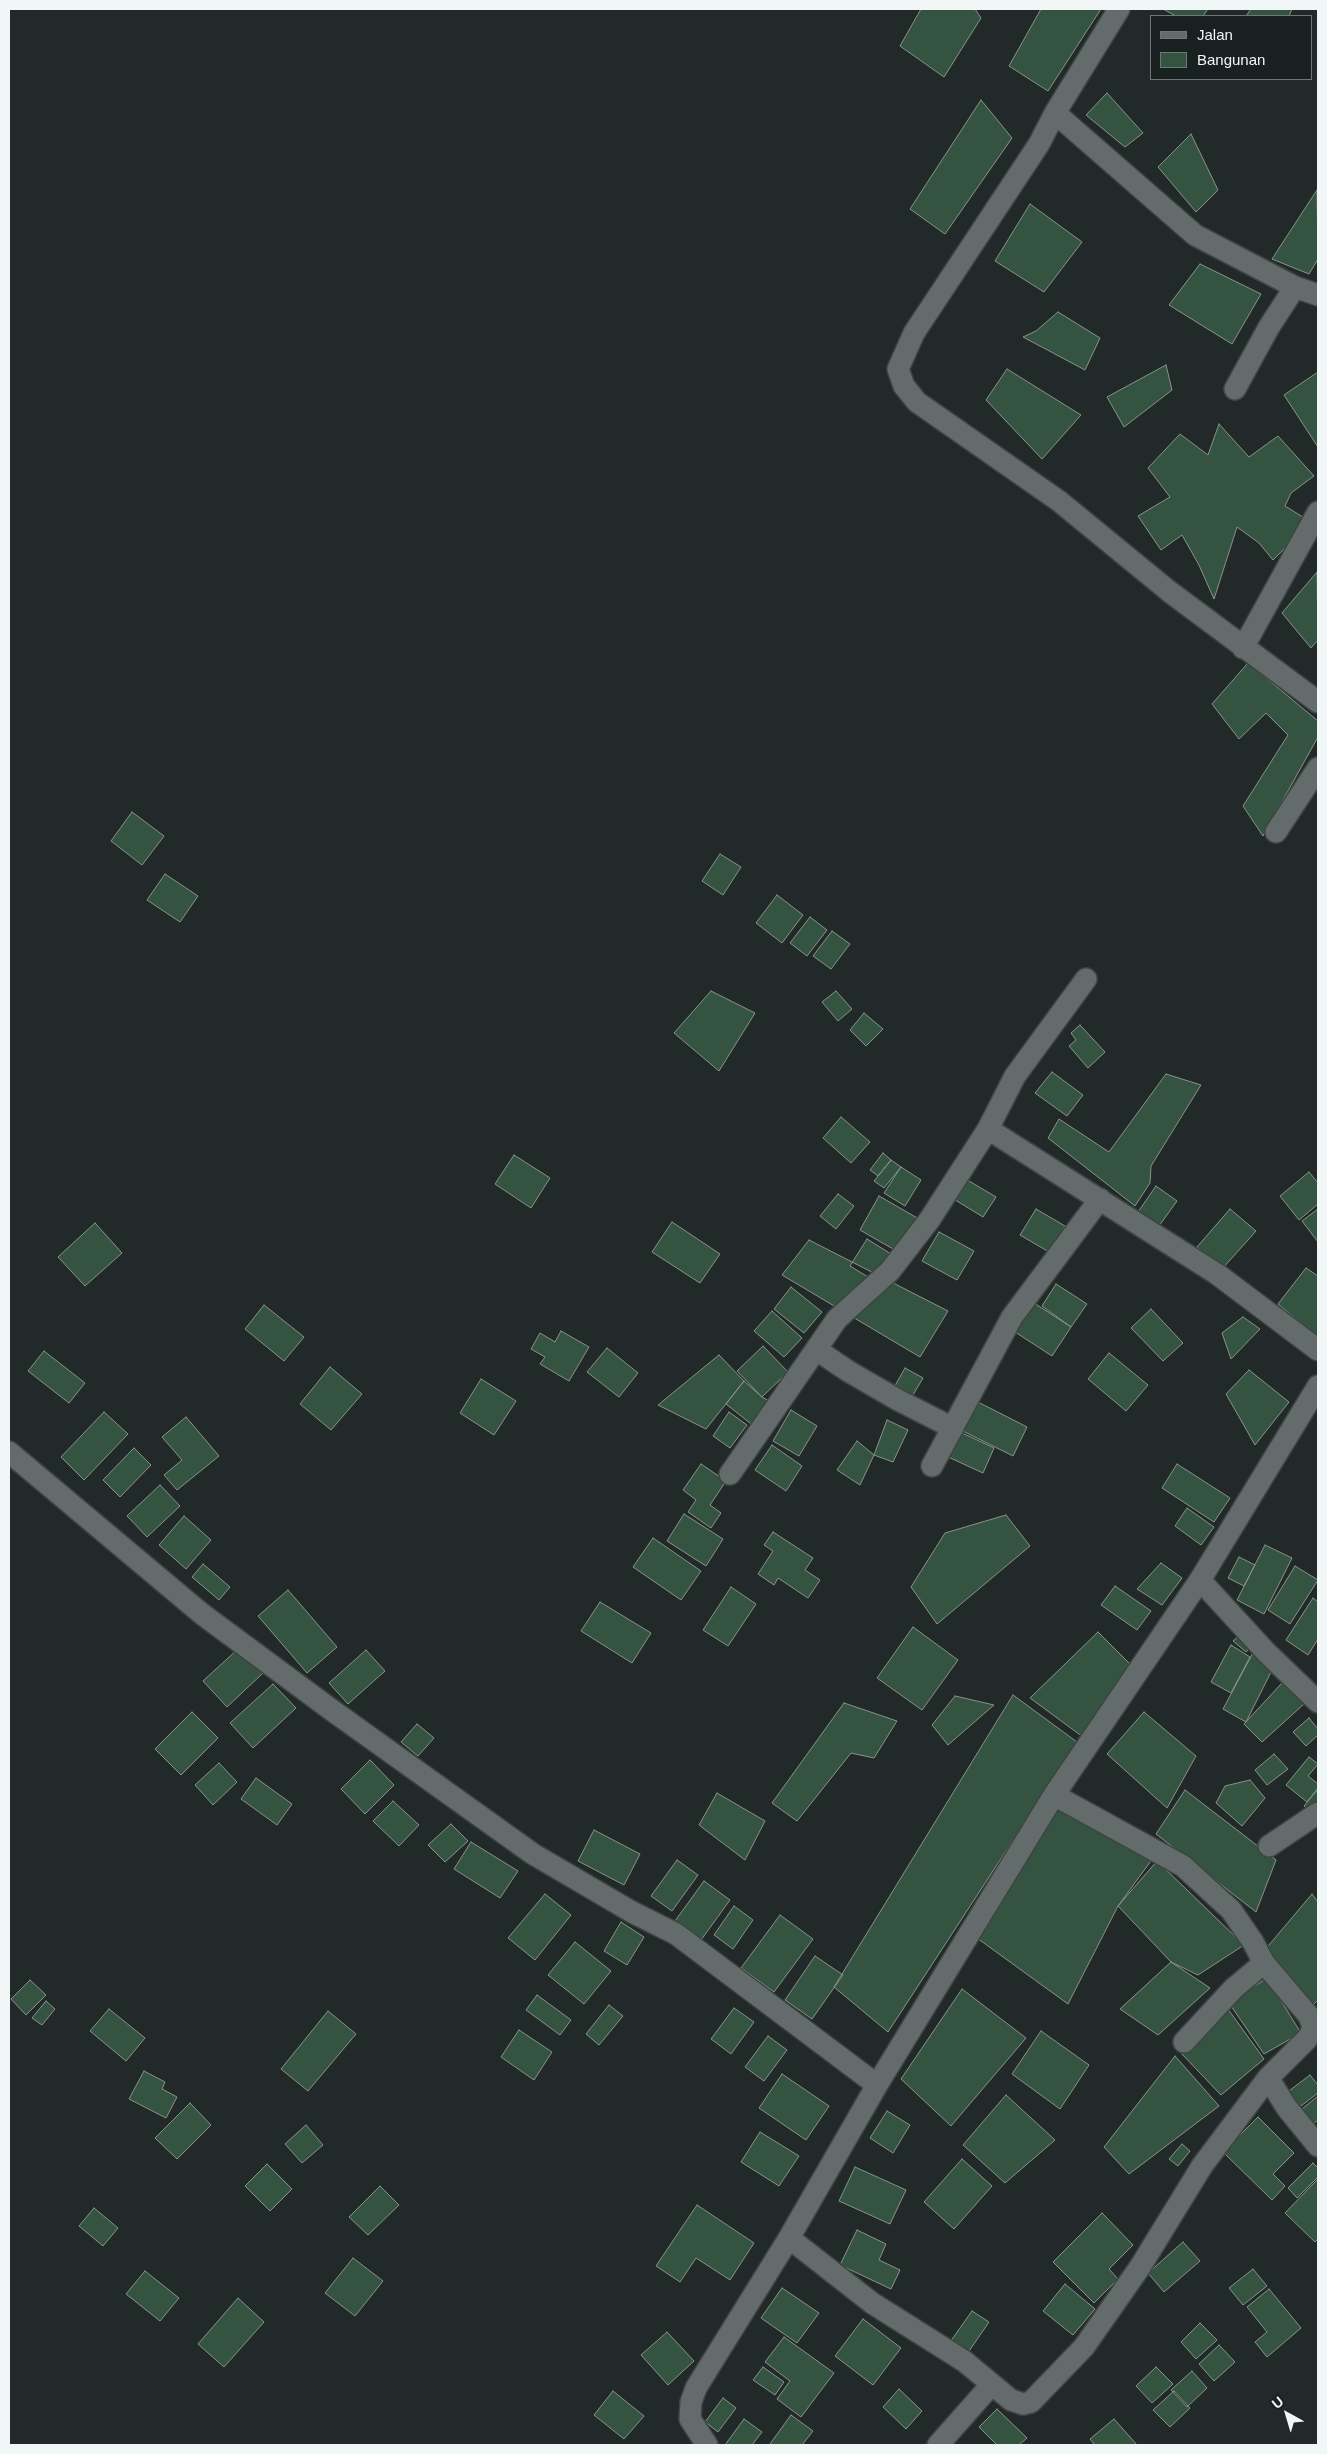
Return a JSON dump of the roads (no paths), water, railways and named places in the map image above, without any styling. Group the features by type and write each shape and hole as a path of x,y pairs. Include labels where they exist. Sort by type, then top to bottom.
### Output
{"street":[{"path":"1119,9 1055,113 1039,144 914,333 898,369 904,386 917,402 1060,501 1170,592 1318,702"},
{"path":"1055,113 1195,235 1296,287 1318,295"},
{"path":"1235,389 1269,327 1296,287"},
{"path":"1243,648 1318,512"},
{"path":"1276,832 1318,768"},
{"path":"730,1474 838,1319 890,1271 930,1219 988,1129 1015,1076 1086,979"},
{"path":"988,1129 1217,1274 1318,1350"},
{"path":"932,1466 1012,1317 1100,1199"},
{"path":"817,1350 848,1371 898,1400 953,1428"},
{"path":"707,2445 690,2419 691,2402 696,2388 789,2238 877,2085 1054,1795 1200,1580 1318,1386"},
{"path":"9,1452 202,1614 333,1711 533,1854 632,1912 676,1934 877,2085"},
{"path":"1200,1580 1266,1652 1318,1702"},
{"path":"789,2238 872,2303 964,2361 1011,2400 1023,2404 1031,2402 1084,2347 1140,2267 1202,2166 1268,2078 1308,2039 1312,2032 1309,2016 1264,1964 1253,1942 1231,1910 1183,1866 1054,1795"},
{"path":"1269,1846 1318,1813"},
{"path":"1184,2042 1234,1988 1264,1964"},
{"path":"1268,2078 1287,2108 1318,2146"},
{"path":"938,2445 992,2384"}]}
